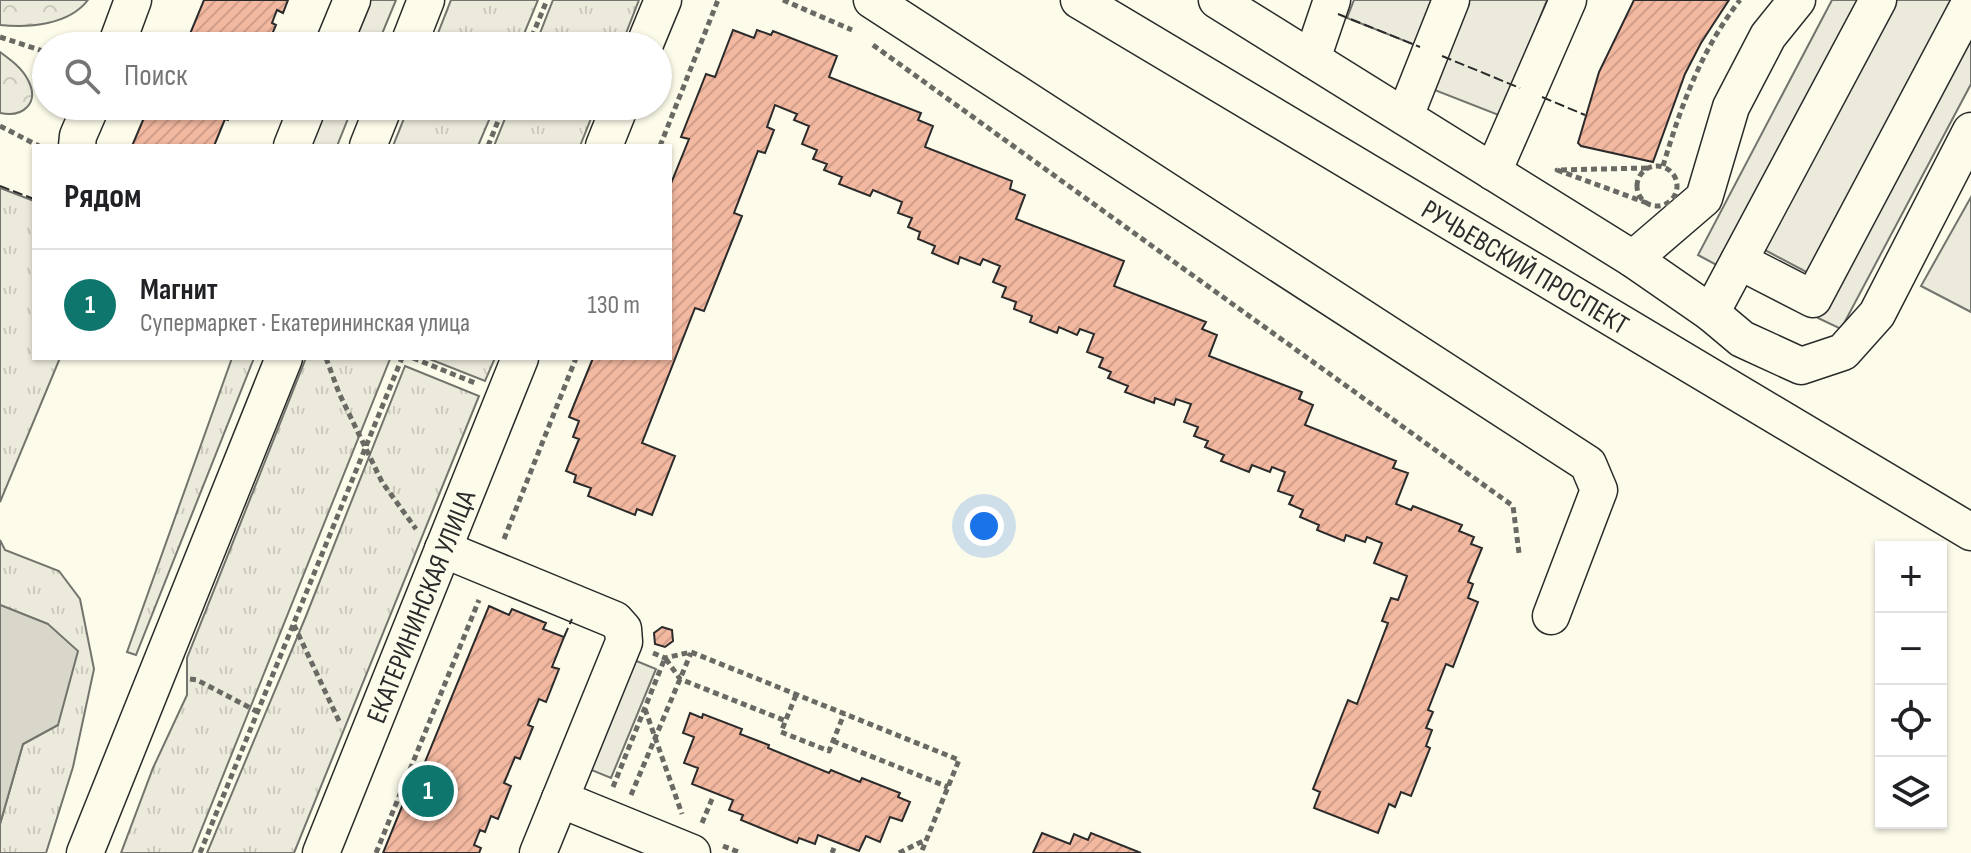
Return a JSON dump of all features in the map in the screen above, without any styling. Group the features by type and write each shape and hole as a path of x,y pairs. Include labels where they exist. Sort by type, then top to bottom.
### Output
{"street":[{"path":"121,32 133,0"},
{"path":"339,32 352,0"},
{"path":"413,32 426,0"},
{"path":"650,32 663,0"},
{"path":"872,0 1588,464 1599,490 1551,616"},
{"name":"РУЧЬЕВСКИЙ ПРОСПЕКТ","path":"1079,0 1971,532"},
{"path":"1217,0 1633,259 1711,313 1742,339 1801,366 1843,352 1877,314 1971,131"},
{"path":"1312,59 1332,0"},
{"path":"1405,116 1451,0"},
{"path":"1493,172 1568,0"},
{"path":"1633,259 1704,198 1731,107 1768,36 1797,0"},
{"path":"1711,313 1878,0"},
{"path":"1739,261 1813,299 1971,1"},
{"path":"77,144 85,120"},
{"path":"293,144 302,120"},
{"path":"369,144 378,120"},
{"path":"605,144 614,120"},
{"path":"85,853 283,360"},
{"name":"ЕКАТЕРИНИНСКАЯ УЛИЦА","path":"321,853 430,540 519,360"},
{"path":"430,540 492,570 615,620 623,629 624,642 538,853"},
{"path":"560,799 694,844"}],"path":[{"path":"534,32 547,0"},
{"path":"672,116 718,0"},
{"path":"783,0 854,31"},
{"path":"1663,166 1682,103 1694,76 1709,45 1740,0"},
{"path":"0,37 32,47"},
{"path":"867,41 1513,506 1519,553"},
{"path":"489,144 498,120"},
{"path":"661,144 670,120"},
{"path":"0,126 35,144"},
{"path":"1663,166 1676,177 1676,193 1664,205 1656,206 1557,170 1647,168 1663,166"},
{"path":"1647,168 1641,174 1638,191 1648,204"},
{"path":"327,360 339,393 382,482 430,540"},
{"path":"200,853 401,360"},
{"path":"418,360 488,388"},
{"path":"376,853 575,360"},
{"path":"293,624 341,723"},
{"path":"624,642 665,658 680,679 786,721"},
{"path":"665,658 691,652 959,760 921,853"},
{"path":"626,806 691,652"},
{"path":"608,799 665,658"},
{"path":"796,695 781,732 829,751 844,714"},
{"path":"645,709 683,818"},
{"path":"833,741 948,787"},
{"path":"694,844 712,799"},
{"path":"899,853 927,839"}],"green space":[{"path":"0,0 88,0 59,20 23,26 0,25"},
{"path":"451,0 538,0 525,32 438,32"},
{"path":"553,0 639,0 626,32 540,32"},
{"path":"0,52 23,72 31,88 32,96 27,107 16,113 0,113"},
{"path":"403,120 489,120 479,144 394,144"},
{"path":"504,120 590,120 581,144 495,144"},
{"path":"0,188 32,200 32,360 59,360 0,502"},
{"path":"231,360 253,360 136,655 127,652"},
{"path":"305,360 390,360 192,853 121,853 153,768 187,695 187,658"},
{"path":"432,360 494,360 485,381"},
{"path":"405,366 479,396 294,853 207,853 306,616"},
{"path":"0,540 5,550 59,571 80,599 94,669 73,767 46,853 0,853 0,824 23,744 58,725 48,624 0,605"}],"shaded area":[{"path":"367,0 396,0 383,32 354,32"},
{"path":"1354,0 1433,0 1415,45 1347,18"},
{"path":"1468,0 1547,0 1501,116 1432,89"},
{"path":"1832,0 1864,0 1722,268 1698,255"},
{"path":"1896,0 1956,0 1810,274 1763,249"},
{"path":"1971,30 1971,84 1841,329 1818,318"},
{"path":"318,120 347,120 338,144 308,144"},
{"path":"1971,197 1971,312 1921,286"},
{"path":"0,605 48,624 78,651 58,725 23,744 0,824"},
{"path":"634,660 656,669 611,778 589,769"}],"building":[{"path":"204,0 288,0 283,13 277,10 272,23 276,25 273,32 191,32"},
{"path":"1634,0 1729,0 1685,74 1653,162 1578,143 1599,72"},
{"path":"733,30 754,38 757,30 771,35 773,31 837,56 829,77 921,113 918,120 933,126 925,147 1012,181 1010,189 1025,195 1016,219 1124,261 1114,286 1206,322 1202,329 1217,335 1209,356 1302,392 1299,399 1313,405 1305,425 1396,461 1393,468 1408,473 1396,504 1411,510 1413,506 1462,525 1459,531 1474,537 1471,544 1482,548 1468,582 1473,584 1468,598 1478,602 1453,667 1446,664 1428,710 1433,712 1426,728 1432,730 1426,746 1430,748 1411,796 1401,792 1395,807 1389,804 1378,833 1314,808 1320,792 1313,789 1348,700 1357,704 1388,623 1382,621 1391,598 1398,600 1407,576 1374,563 1382,543 1367,537 1365,542 1346,535 1344,541 1317,530 1319,525 1300,517 1303,510 1289,504 1293,496 1278,491 1285,472 1272,467 1270,472 1252,465 1249,472 1221,461 1224,455 1205,447 1208,441 1194,436 1198,427 1184,422 1191,404 1176,399 1174,405 1155,398 1154,403 1125,392 1128,386 1108,378 1111,372 1099,367 1103,358 1087,352 1094,334 1080,329 1077,335 1059,327 1057,333 1030,322 1032,316 1014,309 1016,302 1002,297 1006,287 993,282 1000,266 983,259 980,265 960,257 958,264 932,253 935,246 918,239 920,232 908,227 912,218 898,213 902,202 873,190 870,196 839,184 842,177 824,170 827,164 813,159 817,150 802,144 809,126 794,120 797,114 775,105 767,127 774,130 765,153 758,151 734,213 742,216 704,311 695,308 642,443 675,456 652,515 637,509 635,515 588,496 591,488 574,482 576,475 566,471 579,439 573,437 579,421 569,417 592,360 672,360 672,181 689,139 681,137 706,74 715,77"},
{"path":"143,120 225,120 215,144 133,144"},
{"path":"489,606 509,615 512,609 546,623 543,629 564,637 552,667 559,669 546,702 539,699 528,725 533,727 520,759 515,757 504,783 511,786 498,819 491,816 485,832 480,830 474,845 481,848 479,853 383,853 405,799 409,801"},
{"path":"662,627 672,630 673,641 665,647 655,644 654,633"},
{"path":"690,713 702,718 703,714 742,729 740,734 829,773 831,770 860,782 862,778 900,793 898,797 910,802 902,821 890,817 880,842 866,836 859,851 818,835 815,844 799,838 797,843 741,820 743,815 729,810 733,800 692,784 698,768 684,763 694,737 683,733"},
{"path":"1042,833 1070,844 1074,834 1088,840 1091,833 1141,853 1033,853"}],"fence":[{"path":"1338,14 1420,47"},
{"path":"1442,56 1520,88"},
{"path":"1542,97 1585,115"},
{"path":"0,186 32,198"},
{"path":"564,637 572,619"}],"place":[{"name":"Магнит","path":"428,791"}]}
